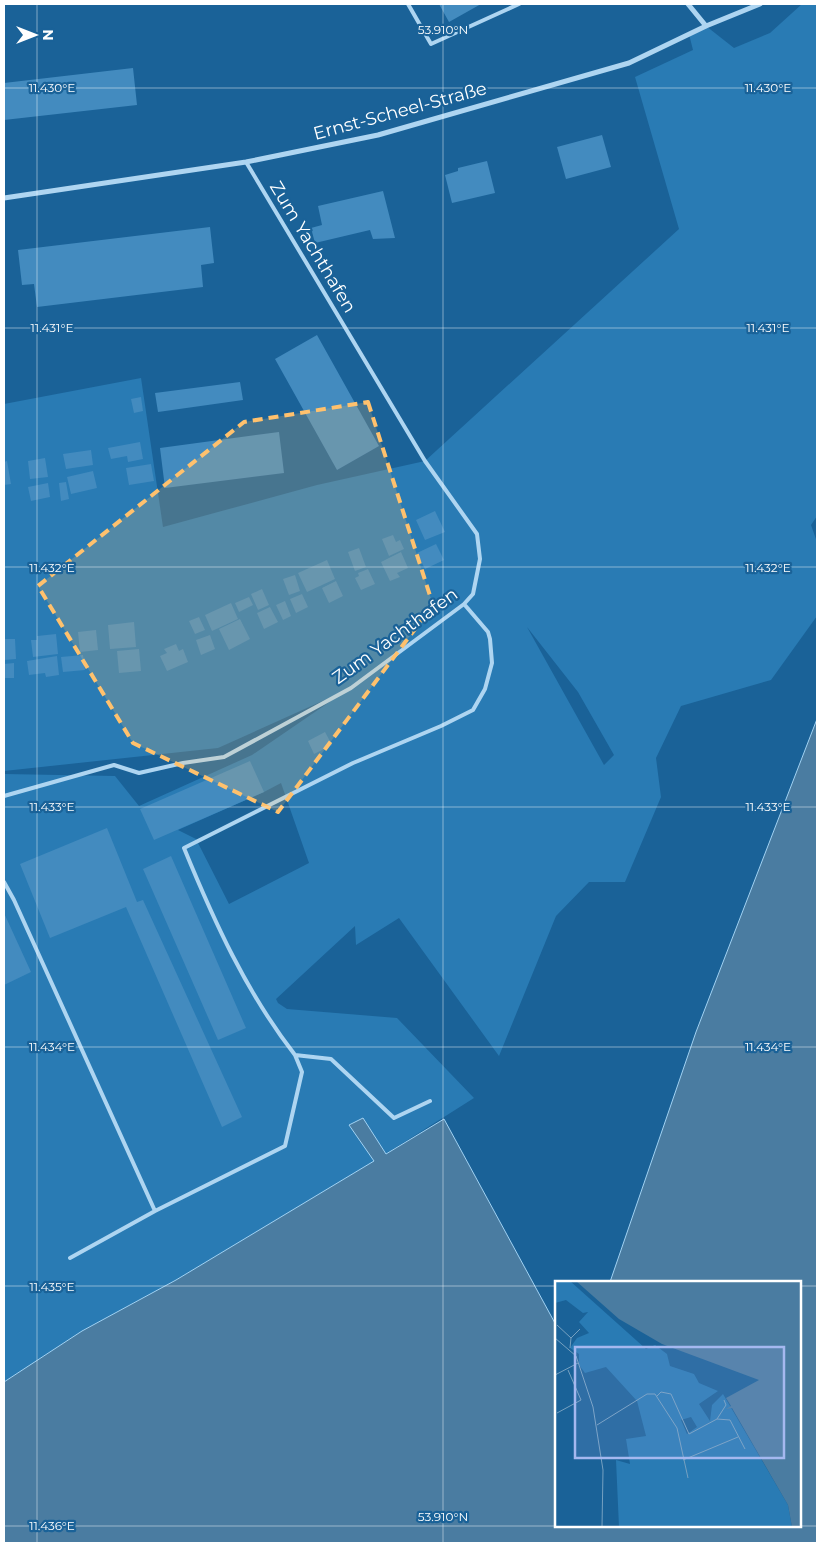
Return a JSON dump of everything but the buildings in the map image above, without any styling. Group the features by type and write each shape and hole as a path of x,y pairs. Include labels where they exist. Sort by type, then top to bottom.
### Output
{"street":[{"path":"688,4 706,26"},
{"name":"Ernst-Scheel-Straße","path":"4,198 246,162 378,135 629,63 706,26 760,4"}],"lane":[{"path":"408,4 431,44 519,4"},
{"name":"Zum Yachthafen","path":"4,796 114,765 139,773 183,763 224,757 351,688 464,604 473,594 480,559 477,534 426,461 246,162"},
{"path":"70,1258 155,1211 285,1146 302,1072 295,1054 274,1028 256,1000 214,919 184,848 353,763 441,726 473,710 485,689 492,663 488,632 464,604"},
{"path":"4,882 14,900 155,1211"},
{"path":"295,1054 331,1059 394,1118 430,1100"}],"highlighted area":[{"path":"368,402 433,605 278,812 133,743 38,586 244,422"}],"shaded area":[{"path":"802,4 817,4 817,516 811,525 817,542 817,616 771,680 681,706 656,758 661,797 625,882 589,882 556,916 499,1056 399,918 356,945 355,926 276,999 278,1003 287,1009 397,1018 474,1098 365,1167 176,1280 82,1331 4,1382 4,774 115,776 139,806 252,755 347,690 218,748 4,771 4,404 141,378 163,527 317,485 425,461 679,229 635,77 693,50 689,34 706,26 734,48 770,33","holes":["471,596 464,605 378,667","527,627 578,692 614,755 604,765","281,783 309,863 229,904 196,839 178,830"]},
{"path":"817,719 817,1543 4,1543 4,1382 82,1331 176,1280 374,1161 349,1125 363,1118 386,1154 444,1119 555,1323 555,1527 801,1527 801,1281 610,1281 696,1032"}]}
